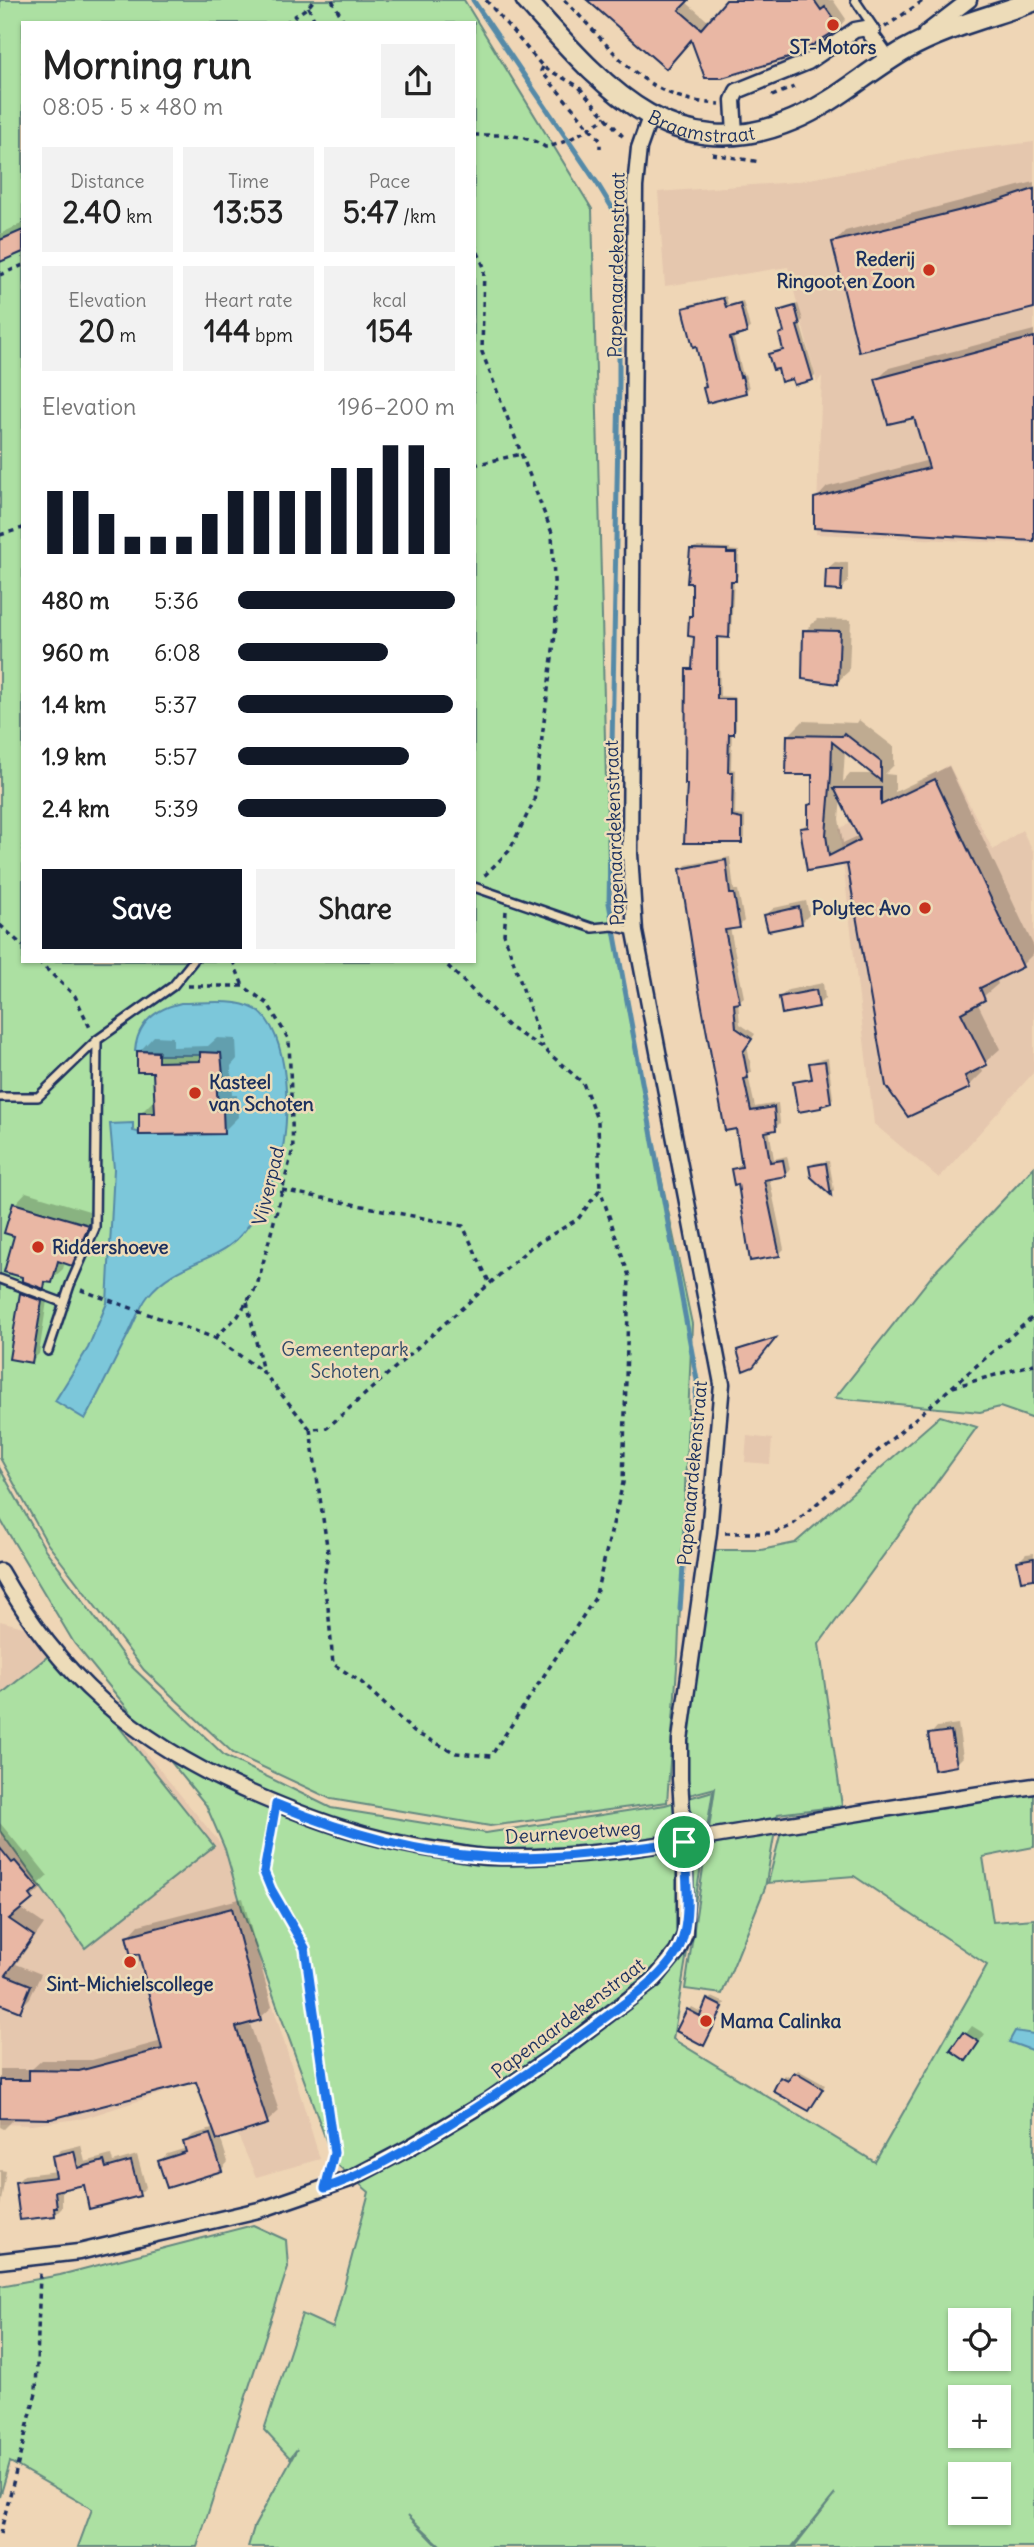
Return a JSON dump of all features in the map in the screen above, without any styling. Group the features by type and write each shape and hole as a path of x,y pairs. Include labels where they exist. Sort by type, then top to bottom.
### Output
{"street":[{"name":"Braamstraat","path":"526,0 598,78 650,117 673,127 700,133 735,134 763,131 820,106 896,56 969,0"},
{"name":"Braamstraat","path":"896,56 932,36 999,7 1034,1"},
{"path":"999,7 1034,15"},
{"path":"735,134 733,100 737,91 808,62 855,30 866,28 896,56"},
{"name":"Papenaardekenstraat","path":"0,2261 79,2252 263,2209 350,2179 486,2102 654,1980 677,1952 685,1934 680,1740 709,1532 722,1384 631,931 633,277 636,170 639,148 650,117"},
{"name":"Deurnevoetweg","path":"0,1572 16,1600 57,1657 109,1708 157,1744 215,1777 276,1804 313,1819 396,1845 488,1857 572,1856 684,1842 1034,1786"}],"lane":[{"path":"855,0 896,56"},
{"path":"476,887 593,928 613,926 631,931"},
{"path":"0,1097 37,1097 97,1040 173,986 191,963"},
{"path":"48,1351 69,1285 95,1228 97,1040"},
{"path":"0,1279 64,1303"}],"path":[{"path":"288,21 308,8 314,0"},
{"path":"332,0 344,21"},
{"path":"486,0 543,67 578,86 626,140 639,148"},
{"path":"565,0 621,61 652,86 671,95"},
{"path":"308,8 315,21"},
{"path":"543,67 541,71 600,140 600,148"},
{"path":"476,135 510,134 532,139 545,148 556,146 606,117"},
{"path":"476,248 484,267 482,352 552,533 556,626 534,801 509,851 476,884"},
{"path":"0,275 21,266"},
{"path":"476,465 522,454"},
{"path":"0,535 21,529"},
{"path":"508,899 504,934 544,1049"},
{"path":"0,925 21,944"},
{"path":"40,963 75,996 97,1040"},
{"path":"173,986 243,986 234,963"},
{"path":"69,1285 215,1338 263,1372 310,1429 328,1553 323,1584 328,1607 333,1664 361,1682 414,1732 456,1753 492,1756 595,1598 623,1483 629,1276 600,1189 598,1122 583,1083 544,1049 509,1027 445,963"},
{"name":"Vijverpad","path":"215,1338 238,1316 257,1286 293,1149 289,1040 268,1004 243,986"},
{"path":"310,1429 327,1428 531,1247 578,1219 600,1189"},
{"path":"282,1190 463,1226 490,1283"},
{"path":"247,1302 263,1372"},
{"path":"709,1532 774,1533 791,1526 1034,1316"},
{"path":"951,1388 1034,1364"},
{"path":"276,1804 264,1872 305,1948 334,2153 325,2188"},
{"path":"0,2534 36,2393 40,2257"}],"shaded area":[{"path":"1034,142 1034,544 816,534 822,376 817,383 788,267 665,286 658,192 794,182 957,151"},
{"name":"Polytec Avo","path":"949,765 993,850 1022,830 1034,854 1034,1072 939,1178 874,1124 839,829"},
{"path":"747,1436 772,1439 770,1464 745,1462"},
{"name":"Sint-Michielscollege","path":"0,1621 47,1633 225,1849 320,2159 256,2177 237,2133 218,2075 85,2118 32,2125 0,2124"}],"green space":[{"name":"Gemeentepark Schoten","path":"0,0 464,0 592,209 609,903 639,1072 692,1324 678,1654 667,1802 490,1826 331,1799 233,1753 144,1670 47,1543 0,1458"},
{"path":"1034,1167 1034,1419 1000,1407 980,1412 835,1398 935,1272"},
{"path":"940,1416 977,1427 819,1644 842,1806 778,1814 765,1888 722,1994 685,1989 715,1788 685,1796 686,1742 707,1580 715,1550 761,1550 795,1543"},
{"path":"0,1469 45,1549 129,1664 225,1756 331,1808 486,1833 665,1805 713,1791 673,2039 875,2162 987,1965 854,1876 768,1883 785,1816 1034,1789 1034,1847 983,1857 993,1922 1034,1919 1034,2547 794,2547 835,2494 792,2547 442,2547 408,2515 439,2547 248,2547 254,2527 297,2449 290,2458 264,2430 302,2314 333,2328 369,2192 334,2162 243,1912 225,1849 206,1805 74,1643 0,1519"},
{"path":"57,1649 214,1846 85,1948 0,1831 0,1695"},
{"path":"253,2225 286,2240 288,2267 197,2547 78,2547 92,2509 10,2462 0,2497 0,2286 60,2275"}],"water":[{"path":"181,1003 238,1003 255,1009 267,1020 276,1036 282,1056 286,1102 284,1143 263,1202 237,1239 217,1253 170,1277 148,1296 85,1419 55,1401 88,1348 107,1303 114,1169 110,1124 133,1123 133,1131 139,1135 223,1134 223,1110 218,1110 216,1076 223,1076 200,1055 159,1055 159,1051 135,1051 139,1033 149,1019 163,1009"},
{"path":"1015,2031 1034,2034 1034,2051 1009,2042"}],"building":[{"path":"587,0 689,0 679,10 701,29 726,0 814,0 821,10 825,7 840,28 795,56 722,78 705,78 691,40 666,69"},
{"name":"Rederij Ringoot en Zoon","path":"1034,189 1034,308 859,352 832,242 998,201"},
{"path":"21,231 21,253 0,262 0,240"},
{"path":"723,298 726,307 740,303 747,333 730,338 746,393 707,403 696,346 693,347 683,308"},
{"path":"795,306 800,325 797,326 813,380 794,385 792,379 781,382 778,369 773,370 768,354 783,350 779,334 784,332 778,311"},
{"path":"1034,337 1034,541 814,528 814,498 929,468 914,418 888,424 875,379"},
{"path":"690,549 727,550 727,553 736,553 736,581 731,581 729,638 717,637 717,699 734,699 734,734 729,734 728,772 733,772 732,817 742,819 742,843 684,843 687,784 686,669 692,669 694,637 688,636 689,616 692,616 692,583 687,583"},
{"path":"826,569 842,569 841,591 825,590"},
{"path":"803,630 840,631 838,684 802,679"},
{"name":"Polytec Avo","path":"844,733 881,762 881,781 832,742 826,835 829,856 860,840 834,788 881,788 881,805 935,779 1023,967 980,988 985,1000 961,1013 987,1065 965,1076 970,1088 908,1117 886,1086 847,864 807,871 800,828 808,827 808,805 812,804 812,775 786,775 787,735 842,736"},
{"path":"726,860 730,894 734,894 740,928 725,930 740,1003 734,1004 736,1028 752,1039 743,1052 748,1078 744,1079 751,1111 774,1107 776,1130 765,1132 770,1162 783,1160 786,1176 764,1180 780,1256 750,1261 738,1184 734,1185 731,1169 742,1167 736,1129 725,1131 680,869"},
{"path":"799,907 802,924 768,931 764,915"},
{"path":"816,990 819,1007 782,1014 779,997"},
{"name":"Kasteel van Schoten","path":"137,1051 158,1052 158,1062 200,1061 200,1052 221,1053 223,1076 216,1076 218,1110 223,1110 224,1134 139,1135 139,1113 155,1113 153,1072 137,1072"},
{"path":"825,1061 831,1103 821,1108 798,1112 793,1082 812,1079 809,1063"},
{"path":"826,1163 831,1195 811,1177 809,1166"},
{"path":"13,1203 89,1225 72,1266 58,1261 52,1283 45,1282 44,1289 22,1281 22,1277 4,1272 14,1236 4,1233"},
{"path":"20,1293 42,1301 32,1363 9,1359"},
{"path":"776,1338 753,1367 743,1371 737,1350"},
{"path":"1034,1558 1034,1579 1021,1581 1017,1561"},
{"path":"951,1731 957,1766 934,1770 928,1734"},
{"path":"0,1848 38,1888 30,1895 33,1899 9,1919 34,1936 6,1975 31,1985 20,2012 0,2004"},
{"path":"232,1908 261,2020 236,2027 268,2124 217,2140 196,2082 51,2119 0,2118 0,2080 29,2080 29,2070 79,2071 162,2049 139,1954 131,1956 126,1936"},
{"path":"707,1999 723,2007 704,2046 676,2031 687,2009 700,2016"},
{"path":"963,2032 979,2042 966,2061 950,2050"},
{"path":"794,2072 823,2089 809,2111 773,2091 780,2077 788,2081"},
{"path":"210,2134 222,2171 167,2188 158,2161 186,2152 183,2142"},
{"path":"74,2151 78,2168 104,2161 106,2168 131,2161 140,2196 89,2209 84,2185 55,2191 55,2216 20,2220 15,2182 56,2177 52,2156"}],"waterway":[{"path":"473,0 619,219 619,382 609,903 697,1380 680,1609"}],"place":[{"name":"ST-Motors","path":"833,25"},
{"name":"Rederij Ringoot en Zoon","path":"929,270"},
{"name":"Polytec Avo","path":"925,908"},
{"name":"Kasteel van Schoten","path":"195,1093"},
{"name":"Riddershoeve","path":"38,1247"},
{"name":"Sint-Michielscollege","path":"130,1962"},
{"name":"Mama Calinka","path":"706,2021"}],"route":[{"path":"276,1804 313,1819 396,1845 488,1857 572,1856 684,1842 687,1909 685,1934 677,1952 654,1980 567,2046 486,2102 407,2149 350,2179 325,2188 334,2153 305,1948 264,1872 276,1804"}]}
